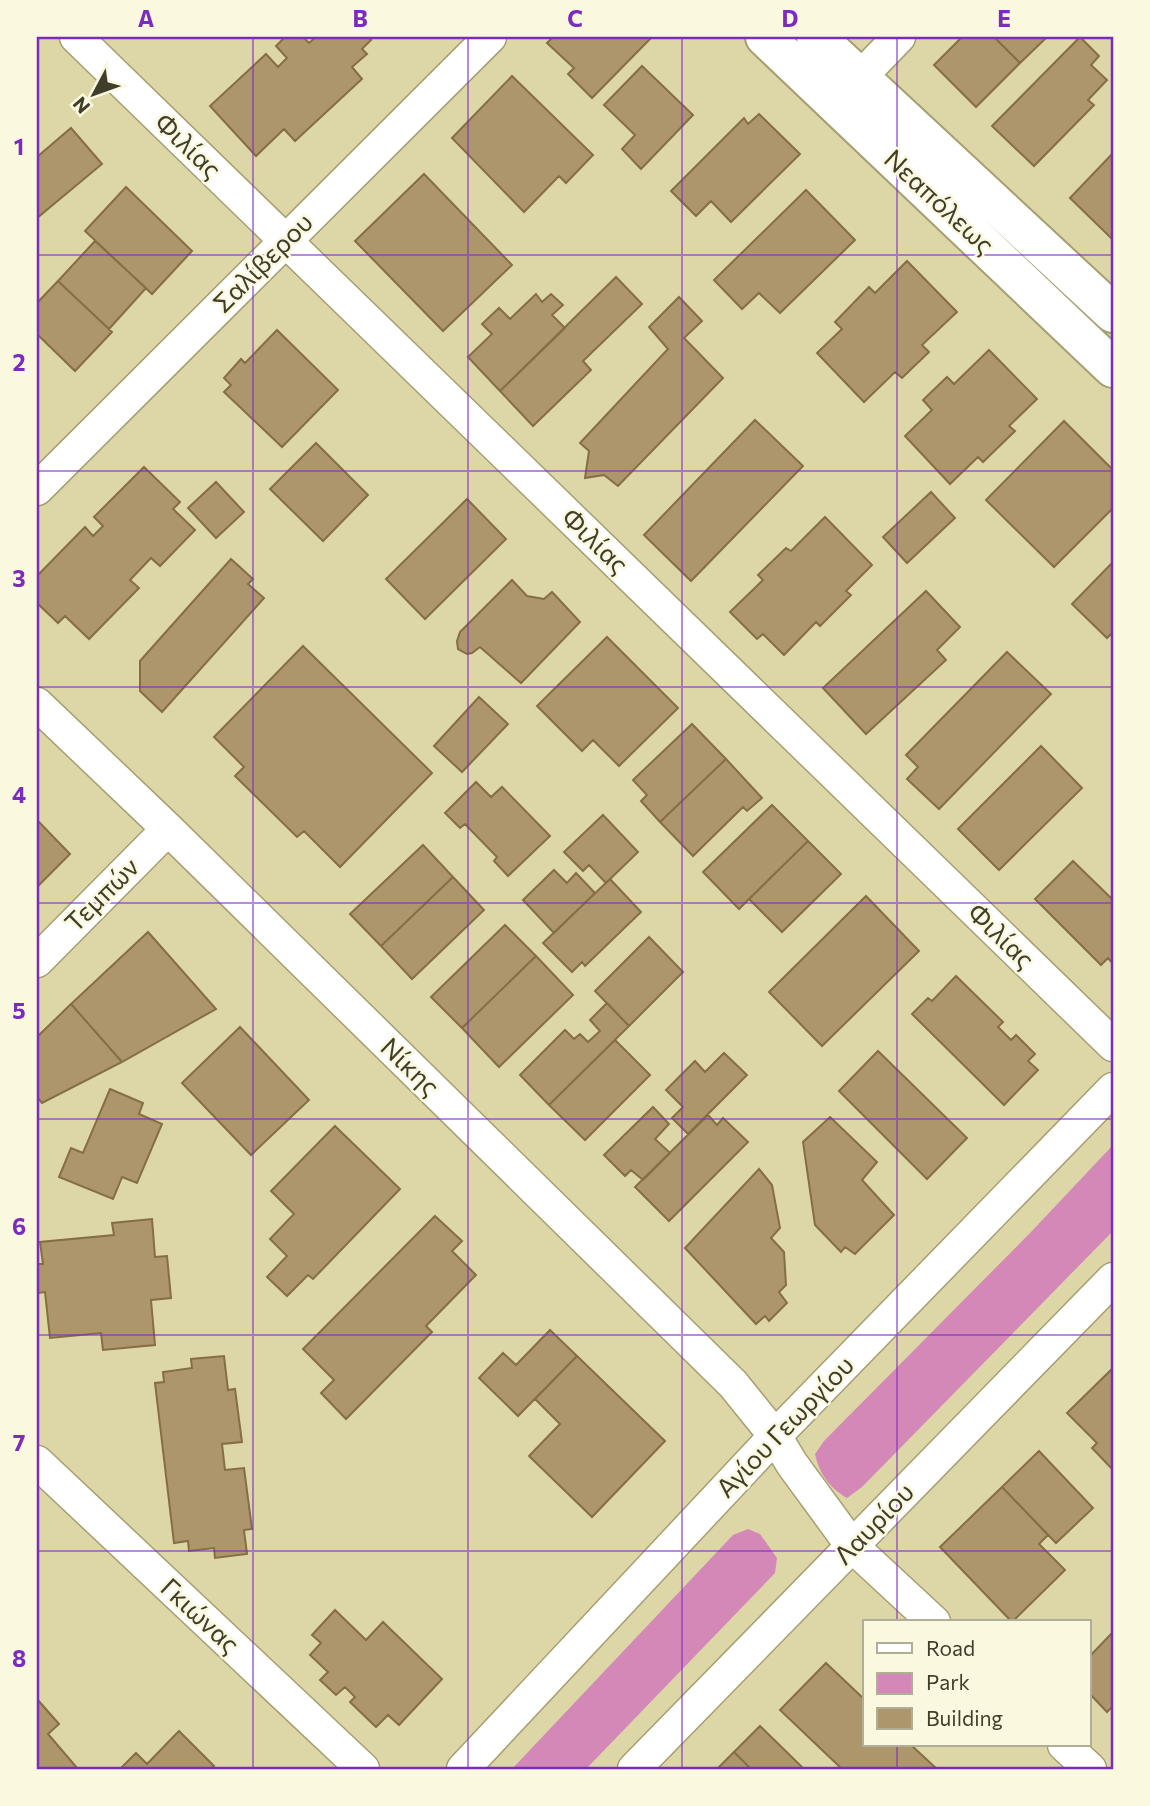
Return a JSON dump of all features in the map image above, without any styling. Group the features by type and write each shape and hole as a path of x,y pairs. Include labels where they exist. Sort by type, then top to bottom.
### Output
{"street":[{"name":"Φιλίας","path":"76,37 1113,1045"},
{"name":"Σαλίβερου","path":"37,489 490,37"},
{"name":"Νεαπόλεως","path":"765,37 847,91 1113,313"},
{"name":"Νεαπόλεως","path":"816,37 847,91 1113,368"},
{"path":"847,91 899,37"},
{"name":"Νίκης","path":"37,705 733,1384 775,1436 792,1464 852,1546 932,1620"},
{"name":"Τεμπών","path":"37,961 168,830"},
{"name":"Αγίου Γεωργίου","path":"463,1769 775,1436 1113,1089"},
{"name":"Λαυρίου","path":"634,1769 1113,1279"},
{"name":"Γκιώνας","path":"37,1462 363,1769"},
{"path":"1065,1746 1090,1769"}],"green space":[{"path":"1113,1145 1113,1231 862,1487 847,1498 835,1489 826,1480 815,1454 824,1441 1031,1232"},
{"path":"748,1529 760,1534 777,1558 775,1573 586,1769 512,1769 733,1535"}],"building":[{"path":"285,37 303,37 309,43 316,37 368,37 371,40 362,49 367,54 352,67 362,79 295,141 284,129 256,156 210,106 266,54 278,67 287,58 276,46"},
{"path":"553,37 652,37 592,98 568,74 574,68 547,43"},
{"path":"962,37 994,37 1020,63 976,107 934,65"},
{"path":"994,37 1047,37 1020,63"},
{"path":"1080,37 1099,56 1091,65 1107,80 1088,100 1094,105 1034,166 992,126"},
{"path":"642,66 693,115 641,169 622,149 635,135 604,105"},
{"path":"512,76 593,155 566,183 559,176 524,212 452,138"},
{"path":"759,114 800,154 731,222 711,201 696,216 671,191 744,118 748,124"},
{"path":"71,128 102,164 37,218 37,157"},
{"path":"1113,153 1113,240 1070,198"},
{"path":"424,174 512,265 443,331 355,241"},
{"path":"126,187 192,251 152,294 85,231"},
{"path":"806,190 855,240 780,313 759,293 742,309 714,280"},
{"path":"95,241 146,288 109,329 58,281"},
{"path":"907,261 957,312 922,345 929,352 902,378 895,372 864,402 817,353 842,329 835,322 869,287 875,293"},
{"path":"616,277 642,304 583,361 591,370 533,426 500,391"},
{"path":"58,281 112,332 75,371 37,334 37,303"},
{"path":"536,294 542,302 551,294 563,305 552,315 565,328 500,391 468,357 492,334 482,324 499,308 510,319"},
{"path":"679,297 702,321 684,338 723,378 618,486 604,475 585,478 589,451 580,443 668,349 649,327"},
{"path":"277,330 338,390 282,447 224,392 231,385 224,378 241,359 245,363"},
{"path":"989,350 1037,399 1009,426 1015,431 983,462 978,457 950,484 905,436 932,410 923,400 947,377 954,384"},
{"path":"755,420 803,466 691,581 644,535"},
{"path":"1064,421 1113,470 1113,508 1054,567 986,500"},
{"path":"316,443 368,495 323,541 270,489"},
{"path":"144,467 180,502 173,509 195,530 160,566 151,558 130,580 139,588 89,639 65,616 58,623 37,603 37,576 85,527 93,536 103,526 94,517"},
{"path":"216,482 244,512 216,538 188,508"},
{"path":"931,492 955,518 907,563 883,537"},
{"path":"467,499 506,539 425,619 386,579"},
{"path":"825,517 872,565 846,591 851,595 820,626 816,622 784,655 763,634 757,639 730,612 763,580 758,575 786,548 791,551"},
{"path":"231,559 253,579 248,584 264,598 162,712 140,691 140,661"},
{"path":"1113,562 1113,632 1107,638 1072,604"},
{"path":"512,580 527,596 544,599 552,592 580,622 521,683 480,647 467,654 458,649 457,641 460,632"},
{"path":"926,591 960,627 937,650 946,660 866,734 823,688"},
{"path":"607,637 678,708 619,766 593,740 582,751 537,706"},
{"path":"303,646 432,773 340,867 304,831 297,837 235,776 244,767 214,737"},
{"path":"1007,652 1051,694 939,809 907,779 918,767 906,755"},
{"path":"479,697 508,724 462,772 434,746"},
{"path":"692,724 726,759 660,822 641,801 647,795 633,780"},
{"path":"1041,746 1082,788 999,870 958,829"},
{"path":"726,759 762,798 747,811 743,807 693,856 660,822"},
{"path":"476,782 491,797 502,787 550,836 508,876 494,861 497,857 465,824 460,828 445,813"},
{"path":"772,805 808,841 739,909 703,872"},
{"path":"603,815 638,852 606,883 589,865 583,871 564,852"},
{"path":"37,820 70,854 37,887"},
{"path":"808,841 841,874 782,932 749,899"},
{"path":"423,845 453,877 381,946 350,914"},
{"path":"1073,861 1113,900 1113,964 1108,958 1101,965 1035,899"},
{"path":"554,870 567,883 576,873 595,893 554,933 523,900"},
{"path":"453,877 484,910 412,979 381,946"},
{"path":"610,879 641,912 585,966 582,962 572,972 543,943"},
{"path":"866,896 919,951 822,1046 769,992"},
{"path":"505,925 536,956 462,1028 431,997"},
{"path":"148,932 216,1009 122,1062 71,1004"},
{"path":"649,937 683,972 629,1026 595,991"},
{"path":"536,956 573,995 499,1067 462,1028"},
{"path":"956,976 1003,1022 998,1027 1011,1040 1016,1035 1035,1054 1028,1061 1038,1070 1004,1105 912,1014 928,998 932,1001"},
{"path":"607,1003 629,1026 549,1105 520,1075 565,1030 574,1039 580,1034 588,1042 600,1031 590,1020"},
{"path":"71,1004 122,1062 42,1103 37,1097 37,1037"},
{"path":"240,1027 309,1100 251,1155 182,1083"},
{"path":"615,1040 650,1075 585,1140 549,1105"},
{"path":"878,1051 967,1138 927,1179 839,1091"},
{"path":"724,1053 747,1075 688,1134 672,1118 683,1107 666,1090 695,1061 705,1072"},
{"path":"110,1089 143,1103 139,1114 162,1124 137,1183 122,1177 113,1199 59,1177 71,1148 83,1153"},
{"path":"653,1107 669,1124 655,1139 670,1153 643,1180 631,1170 625,1176 604,1155"},
{"path":"708,1115 717,1125 723,1118 748,1142 669,1221 635,1187"},
{"path":"830,1117 877,1162 862,1180 894,1215 855,1254 845,1247 841,1252 815,1225 803,1142"},
{"path":"335,1126 400,1189 313,1279 308,1275 287,1296 267,1277 287,1256 270,1239 294,1214 271,1191"},
{"path":"759,1169 772,1185 780,1228 771,1238 784,1252 786,1285 779,1292 787,1303 769,1321 765,1316 756,1324 685,1248"},
{"path":"435,1216 462,1241 452,1251 476,1275 426,1326 432,1332 346,1419 321,1393 334,1380 303,1349"},
{"path":"152,1219 155,1257 167,1256 171,1298 151,1300 155,1345 103,1350 101,1333 50,1338 45,1292 37,1293 37,1264 43,1264 40,1242 114,1235 112,1223"},
{"path":"550,1330 577,1356 518,1416 479,1378 503,1353 516,1365"},
{"path":"224,1356 228,1390 235,1389 242,1442 222,1444 225,1470 244,1468 252,1529 244,1530 247,1554 215,1558 214,1548 189,1551 188,1541 174,1543 155,1383 164,1382 163,1372 192,1368 191,1359"},
{"path":"577,1356 665,1441 592,1517 529,1456 560,1424 535,1399"},
{"path":"1113,1368 1113,1470 1092,1448 1097,1443 1067,1413"},
{"path":"1039,1451 1093,1508 1056,1543 1002,1487"},
{"path":"1002,1487 1048,1535 1039,1544 1065,1570 1014,1620 1010,1620 940,1547"},
{"path":"335,1610 366,1640 383,1622 442,1679 399,1725 388,1715 376,1727 350,1702 355,1697 345,1687 336,1695 320,1680 328,1672 310,1655 321,1643 312,1635"},
{"path":"1113,1632 1113,1706 1107,1712 1090,1694 1090,1656"},
{"path":"826,1663 863,1698 863,1746 912,1746 937,1769 842,1769 780,1710"},
{"path":"37,1699 59,1724 48,1734 78,1769 37,1769"},
{"path":"760,1726 804,1769 751,1769 734,1752"},
{"path":"179,1731 214,1766 210,1769 120,1769 136,1753 147,1764"},
{"path":"734,1752 751,1769 717,1769"}]}
